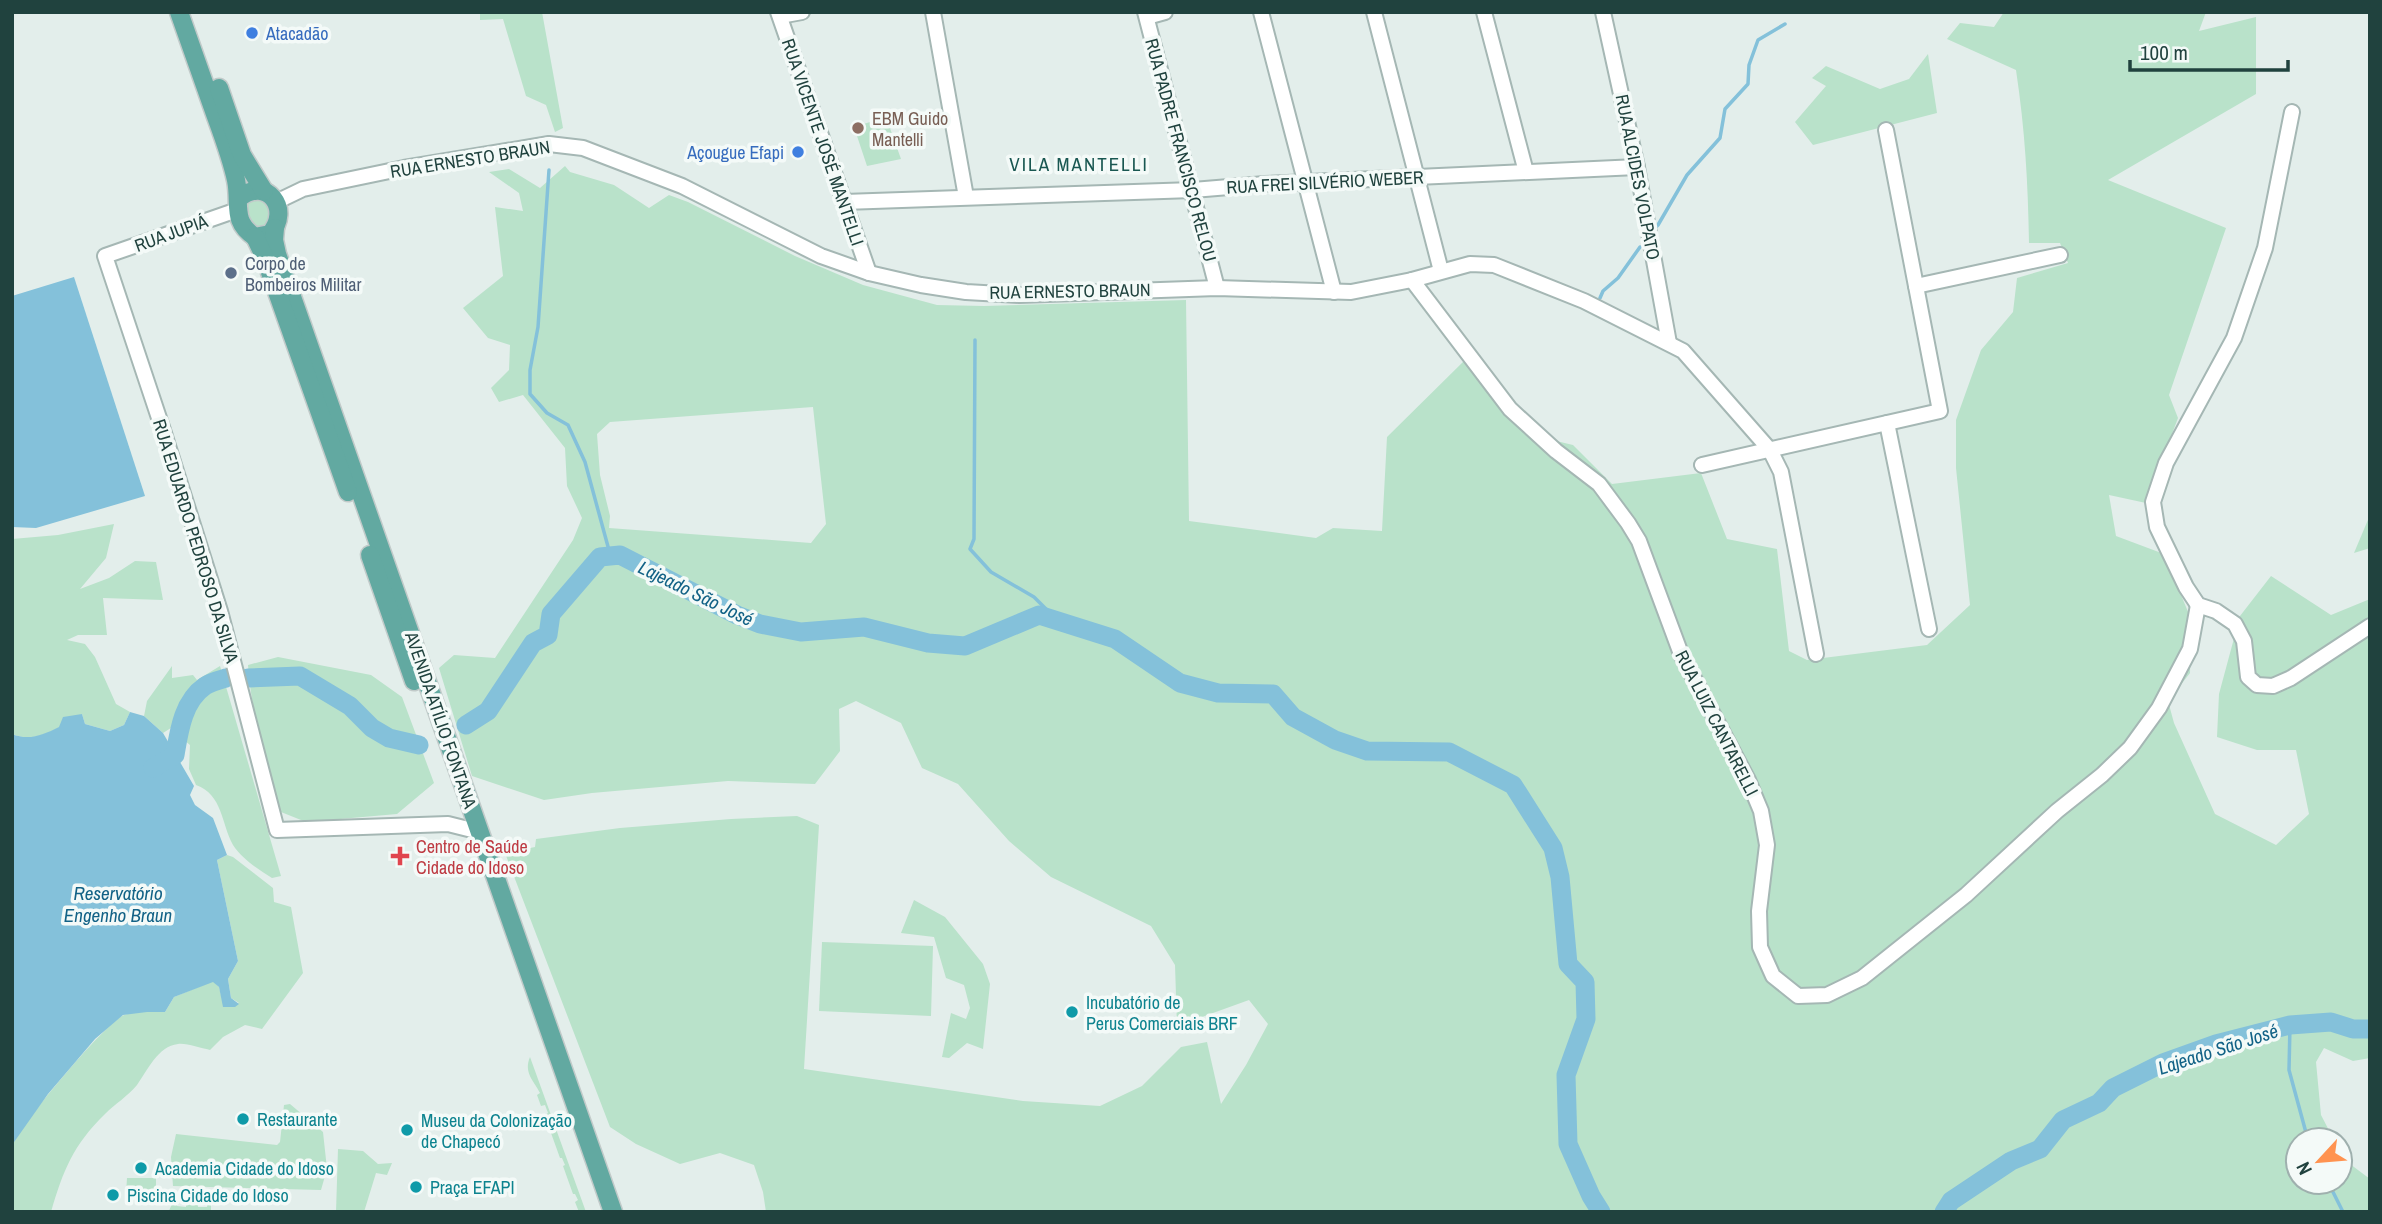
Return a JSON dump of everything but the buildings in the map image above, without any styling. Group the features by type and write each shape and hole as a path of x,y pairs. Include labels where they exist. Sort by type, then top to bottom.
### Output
{"main road":[{"path":"179,12 230,158 241,224 256,237 270,234 275,228 279,211 242,155 192,12"},
{"path":"238,204 246,192 254,190 270,197"},
{"name":"AVENIDA ATÍLIO FONTANA","path":"275,228 277,254 602,1212"},
{"name":"AVENIDA ATÍLIO FONTANA","path":"256,237 613,1212"}],"street":[{"path":"779,14 802,12"},
{"path":"933,12 966,197"},
{"path":"1146,15 1166,12"},
{"path":"1261,12 1334,292"},
{"path":"1374,12 1441,271"},
{"path":"1484,12 1527,172"},
{"name":"RUA ALCIDES VOLPATO","path":"1603,12 1637,167 1669,343"},
{"name":"RUA VICENTE JOSÉ MANTELLI","path":"779,14 869,273"},
{"name":"RUA PADRE FRANCISCO RELOU","path":"1146,15 1217,288"},
{"path":"2292,112 2265,248 2234,338 2166,463 2153,502 2157,527 2186,587 2199,605 2216,611 2235,624 2244,641 2248,677 2257,685 2273,686 2291,677 2370,626"},
{"path":"1702,465 1940,411 1886,130"},
{"name":"RUA ERNESTO BRAUN","path":"270,197 404,168 549,144 570,145 605,155 682,186 821,256 869,273 966,292 1019,295 1217,288 1351,292 1412,280 1471,264 1494,265 1584,301 1683,351 1770,450 1781,472 1816,654"},
{"name":"RUA FREI SILVÉRIO WEBER","path":"844,202 1193,190 1306,182 1637,167"},
{"name":"RUA JUPIÁ","path":"105,256 238,204"},
{"path":"1916,286 2060,255"},
{"name":"RUA EDUARDO PEDROSO DA SILVA","path":"105,256 220,611 277,830 448,824 473,830"},
{"name":"RUA LUIZ CANTARELLI","path":"1412,280 1510,409 1556,451 1599,484 1639,541 1681,654 1748,779 1761,811 1767,845 1759,911 1760,947 1773,976 1798,996 1826,995 1863,978 1966,895 2130,748 2159,708 2190,649 2199,605"},
{"path":"1888,423 1929,629"}],"green space":[{"path":"480,12 542,12 563,128 555,132 546,105 526,96 503,19 480,20"},
{"path":"2004,12 2206,12 2199,31 2256,17 2256,94 2108,180 2226,228 2169,395 2178,418 2146,503 2109,495 2116,536 2164,554 2191,619 2190,673 2168,701 2174,723 2215,814 2276,845 2309,814 2296,750 2257,750 2217,737 2219,694 2240,616 2271,576 2331,615 2370,599 2370,1058 2353,1061 2324,1048 2316,1062 2321,1115 2327,1126 2284,1126 2284,1196 2354,1196 2354,1167 2370,1179 2370,1212 766,1212 754,1165 720,1153 680,1164 636,1144 610,1127 505,853 535,847 536,839 620,828 731,819 797,816 819,825 804,1069 1023,1101 1100,1106 1142,1086 1181,1047 1207,1042 1221,1104 1268,1024 1249,1000 1177,1026 1175,965 1151,926 1051,877 1009,841 958,784 922,768 901,723 856,701 839,709 840,751 815,784 728,781 544,800 472,776 439,668 454,655 495,658 573,540 582,518 567,486 565,448 523,395 499,402 491,388 509,370 510,345 488,338 463,308 503,276 495,207 523,211 519,193 489,172 509,169 540,188 565,166 570,172 614,185 649,208 669,195 795,256 863,285 937,305 1186,300 1189,521 1316,538 1333,528 1382,531 1387,437 1466,359 1548,439 1573,445 1612,484 1701,473 1727,539 1777,549 1789,651 1807,660 1927,645 1970,605 1956,468 1956,420 1981,350 2013,312 2017,278 2068,263 2060,243 2029,243 2026,156 2016,70 1947,39 1960,23 1994,27","holes":["813,407 826,524 811,543 609,528 610,516 600,475 597,434 610,422"]},
{"path":"1928,54 1937,113 1813,145 1795,122 1826,86 1812,78 1826,66 1880,89 1909,79"},
{"path":"886,117 901,159 867,166 854,127"},
{"path":"252,198 263,201 269,209 270,224 258,231 245,217 247,201"},
{"path":"2370,515 2370,548 2354,553"},
{"path":"114,524 106,558 80,589 109,578 135,561 156,562 163,600 103,598 107,635 78,635 67,640 85,644 95,657 116,704 130,712 124,725 110,731 85,724 82,714 40,736 21,737 12,734 12,539 58,535"},
{"path":"278,657 371,675 402,697 434,783 397,814 306,822 281,812 256,721 248,665"},
{"path":"172,666 172,678 193,675 197,680 220,666 281,876 272,878 237,850 216,803 205,790 196,785 189,769 190,745 178,735 174,726 163,733 144,716 147,701"},
{"path":"227,855 273,888 274,902 291,907 303,973 262,1029 245,1025 223,1037 210,1050 182,1044 165,1049 137,1085 94,1125 77,1148 65,1171 51,1212 12,1212 11,1154 17,1137 62,1078 112,1023 132,1013 165,1012 174,997 213,981 219,987 224,1007 239,1003 231,998 228,979 238,961 217,860"},
{"path":"914,900 945,917 983,964 990,984 983,1049 967,1043 949,1058 942,1057 951,1013 966,1019 970,1008 964,985 946,978 934,937 901,933"},
{"path":"822,942 933,946 931,1016 819,1011"},
{"path":"530,1057 586,1212 579,1212 575,1202 578,1200 573,1194 563,1166 565,1165 551,1133 553,1130 545,1115 548,1113 545,1105 541,1106 537,1095 540,1093 530,1077"},
{"path":"290,1104 323,1132 327,1169 321,1190 173,1186 171,1157 176,1134 277,1145 280,1142 284,1105"},
{"path":"338,1149 363,1151 378,1164 392,1163 387,1175 376,1173 364,1212 336,1212"},
{"path":"127,1178 156,1178 156,1196 126,1195"},
{"path":"173,1201 177,1206 186,1207 186,1202 198,1202 198,1207 207,1207 208,1202 211,1202 211,1212 169,1211"}],"water":[{"path":"74,277 145,496 36,528 12,527 12,296"},
{"name":"Reservatório Engenho Braun","path":"130,712 144,716 163,733 194,786 190,795 195,805 213,818 227,855 217,860 238,961 228,979 231,998 239,1004 235,1007 223,1007 219,987 213,982 174,997 165,1012 123,1015 95,1039 48,1094 12,1145 12,734 24,737 42,735 59,727 63,717 82,714 85,724 110,731 124,725"}],"waterway":[{"path":"1652,231 1687,175 1720,138 1725,109 1748,84 1749,65 1758,40 1785,24"},
{"path":"549,170 538,327 530,370 530,394 547,413 568,425 585,462 610,554"},
{"path":"1600,298 1640,247"},
{"path":"975,340 974,539 970,549 991,572 1034,597 1057,620"},
{"name":"Lajeado São José","path":"466,725 488,711 533,643 548,635 551,614 600,557 620,555 737,615 760,624 801,632 864,627 928,643 965,646 1039,615 1115,639 1180,683 1218,693 1273,694 1293,717 1335,740 1367,751 1449,752 1513,785 1553,848 1560,877 1568,964 1585,982 1586,1019 1566,1075 1568,1144 1601,1212"},
{"name":"Lajeado São José","path":"248,678 300,676 350,706 372,728 389,738 419,745"},
{"name":"Lajeado São José","path":"153,768 175,755 183,717 198,692 207,685 226,678"},
{"name":"Lajeado São José","path":"1944,1212 1951,1201 2011,1161 2040,1149 2063,1120 2099,1103 2113,1088 2163,1063 2216,1044 2290,1025 2331,1022 2353,1029 2370,1029"},
{"path":"2290,1025 2289,1070 2304,1126"},
{"path":"2335,1196 2343,1212"}],"place":[{"name":"Atacadão","path":"252,33"},
{"name":"EBM Guido Mantelli","path":"858,128"},
{"name":"Açougue Efapi","path":"798,152"},
{"name":"Corpo de Bombeiros Militar","path":"231,273"},
{"name":"Centro de Saúde Cidade do Idoso","path":"400,856"},
{"name":"Incubatório de Perus Comerciais BRF","path":"1072,1012"},
{"name":"Restaurante","path":"243,1119"},
{"name":"Museu da Colonização de Chapecó","path":"407,1130"},
{"name":"Academia Cidade do Idoso","path":"141,1168"},
{"name":"Praça EFAPI","path":"416,1187"},
{"name":"Piscina Cidade do Idoso","path":"113,1195"}],"district":[{"name":"VILA MANTELLI","path":"1079,164"}]}
